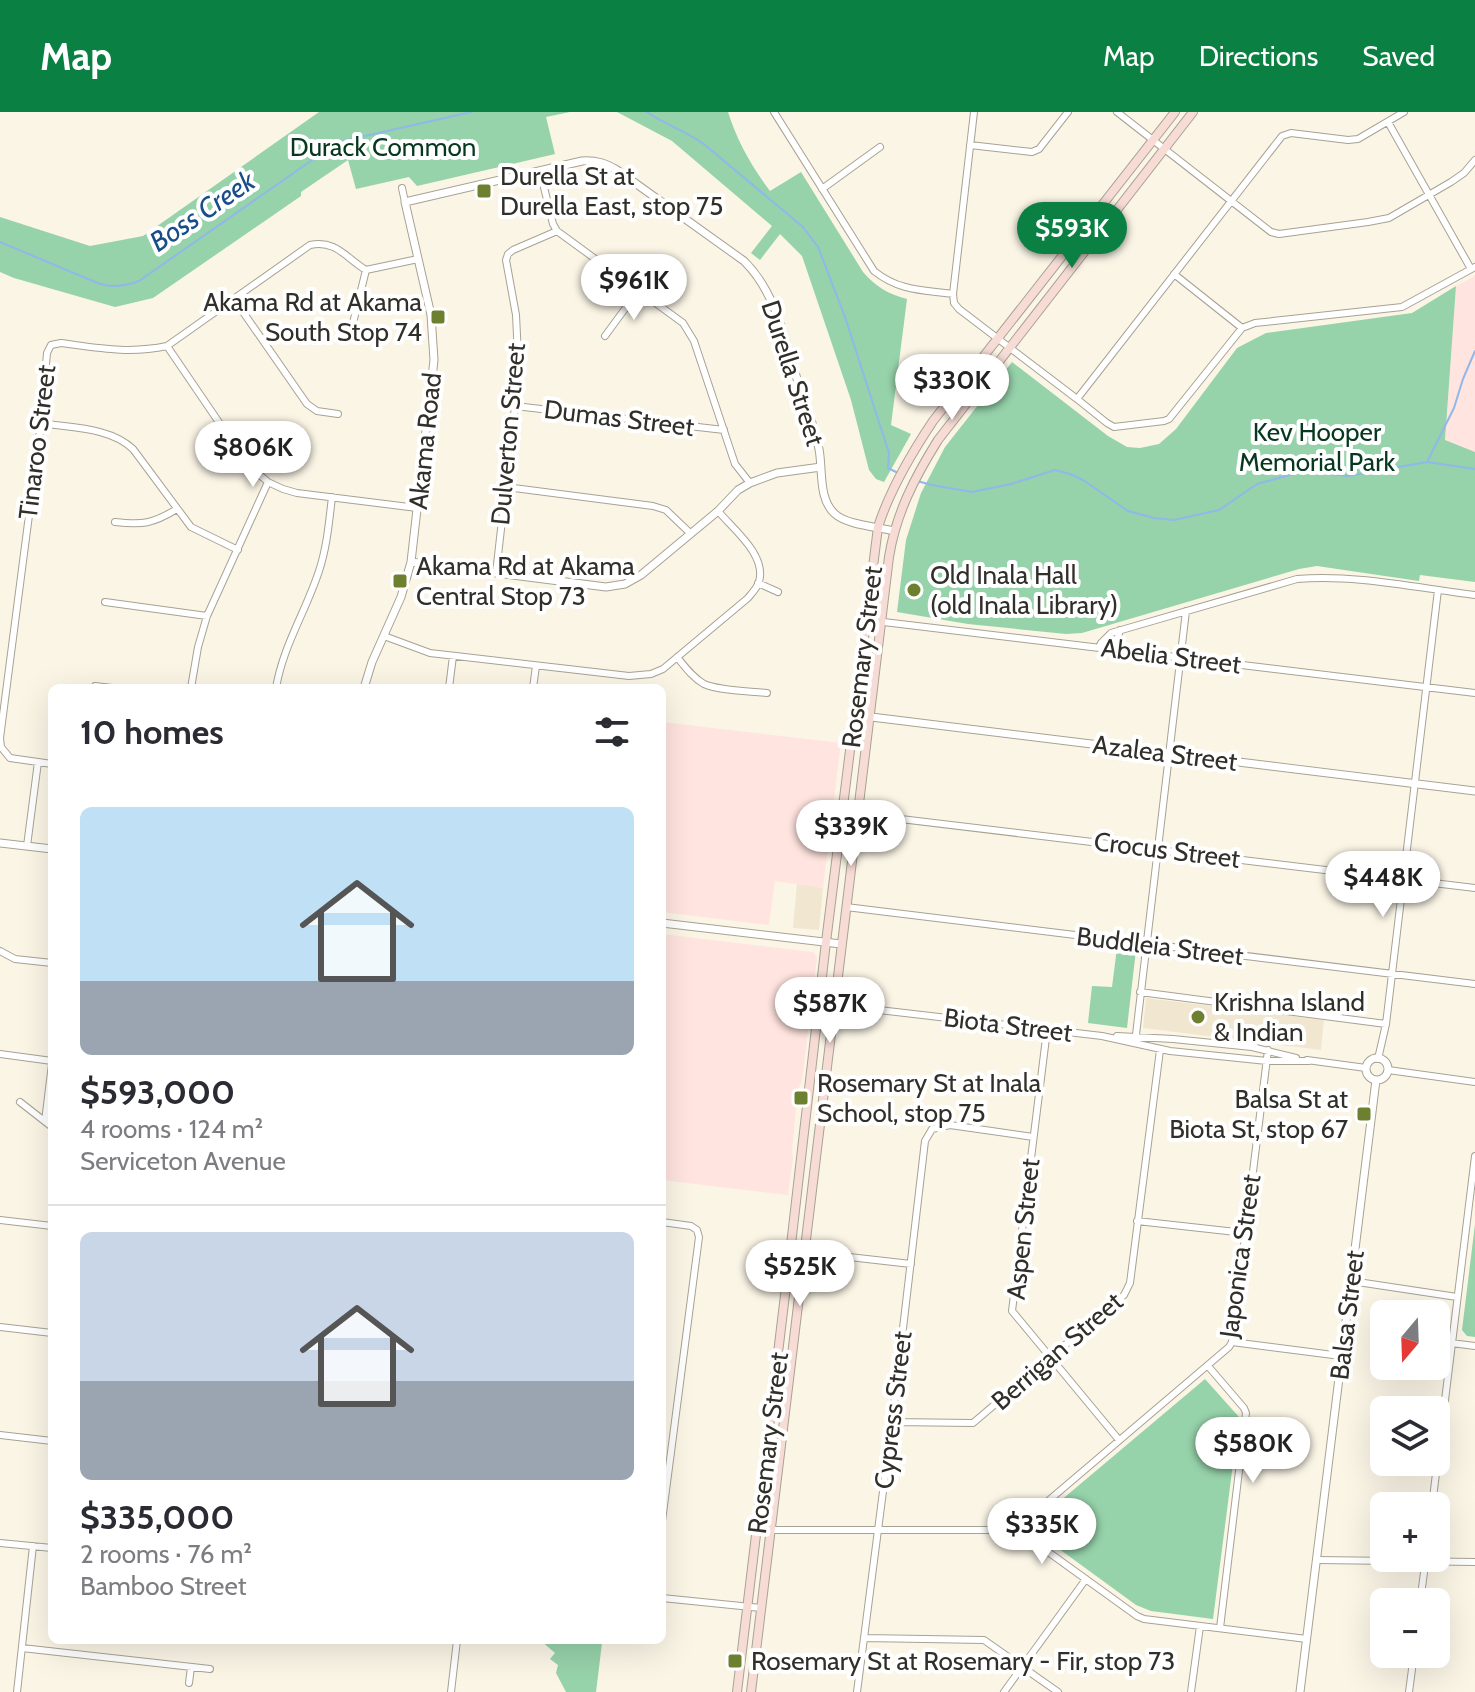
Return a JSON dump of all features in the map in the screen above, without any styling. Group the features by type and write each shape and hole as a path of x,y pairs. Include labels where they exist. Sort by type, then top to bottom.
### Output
{"main road":[{"name":"Rosemary Street","path":"737,1692 878,527 898,480 933,421 1175,112"},
{"name":"Rosemary Street","path":"751,1692 894,531 911,486 938,440 1193,112"}],"street":[{"path":"774,112 874,271 901,288 953,294"},
{"path":"974,112 954,303 1114,427 1164,421 1173,415 1242,328 1255,323 1402,307 1473,268 1388,122"},
{"path":"970,145 1032,152 1039,149 1068,112"},
{"path":"1117,112 1271,232 1279,234 1389,218 1464,173 1475,160"},
{"path":"1077,399 1282,136 1291,133 1358,139 1404,112"},
{"path":"822,189 880,147"},
{"name":"Durella Street","path":"405,202 582,161 594,160 617,170 752,269 765,286 771,301 819,448 828,504 844,520 894,531"},
{"path":"540,171 557,231 683,323 694,341 735,464 750,483"},
{"name":"Akama Road","path":"366,684 401,597 411,562 434,360 431,315 402,188"},
{"name":"Dulverton Street","path":"496,573 518,356 517,326 506,260 513,250 557,231"},
{"name":"Tinaroo Street","path":"48,763 10,758 1,747 0,738 41,423 47,353 51,345 61,343 127,351 167,346 310,245 320,243 337,247 366,270"},
{"path":"353,323 366,270 418,259"},
{"path":"1174,274 1242,328"},
{"path":"605,336 638,291"},
{"path":"234,299 307,404 317,411 338,414"},
{"path":"167,346 248,465 268,482 297,493 417,508"},
{"name":"Dumas Street","path":"515,406 724,430"},
{"path":"41,423 112,435 124,441 191,527 238,550"},
{"path":"411,562 606,587 625,584 641,575 718,511 738,490 777,473 821,467"},
{"path":"192,684 207,616 268,482"},
{"path":"506,487 653,506 666,510 690,533"},
{"path":"277,684 288,644 324,557 332,497"},
{"path":"115,522 145,524 177,509"},
{"path":"384,636 418,650 453,656 640,676 651,674 663,669 748,598 758,583 759,566 755,555 718,511"},
{"path":"1099,648 1111,633 1297,579 1319,577 1475,595"},
{"path":"758,583 778,592"},
{"path":"1378,1059 1386,1024 1438,590"},
{"path":"105,602 207,616"},
{"path":"1135,1040 1186,611"},
{"name":"Abelia Street","path":"867,620 1475,693"},
{"path":"1114,650 1120,630"},
{"path":"450,684 453,656"},
{"path":"677,657 703,683 713,687 767,693"},
{"path":"534,684 536,666"},
{"name":"Azalea Street","path":"855,715 1475,791"},
{"path":"27,846 38,762"},
{"name":"Crocus Street","path":"859,814 1475,888"},
{"path":"0,843 48,849"},
{"name":"Buddleia Street","path":"846,907 1475,984"},
{"path":"666,923 841,944"},
{"path":"0,951 15,959 48,963"},
{"path":"1140,992 1386,1024"},
{"name":"Biota Street","path":"819,1003 1135,1040 1173,1039 1268,1050 1309,1061"},
{"name":"Aspen Street","path":"1047,1030 1012,1311 1119,1440"},
{"name":"Biota Street","path":"1135,1040 1160,1050 1366,1068"},
{"name":"Berrigan Street","path":"892,1422 973,1423 1124,1295 1130,1283 1160,1050"},
{"name":"Japonica Street","path":"1015,1528 1208,1366 1232,1342 1268,1050"},
{"path":"0,1054 48,1062"},
{"path":"1378,1059 1386,1064 1388,1070 1383,1079 1376,1080 1367,1075 1366,1068 1369,1062 1378,1059"},
{"path":"1388,1070 1475,1082"},
{"name":"Balsa Street","path":"1300,1692 1376,1080"},
{"path":"45,1121 48,1096"},
{"path":"20,1102 48,1124"},
{"name":"Cypress Street","path":"857,1692 925,1141 932,1129 950,1125 1033,1137"},
{"path":"1434,1492 1475,1156"},
{"path":"0,1220 48,1226"},
{"path":"1137,1221 1245,1233"},
{"path":"666,1223 691,1226 697,1230 699,1237 666,1490"},
{"path":"805,1252 911,1264"},
{"path":"1351,1281 1457,1297"},
{"path":"0,1327 48,1333"},
{"path":"1232,1342 1341,1356"},
{"path":"1451,1343 1475,1346"},
{"path":"1208,1366 1246,1413 1220,1628"},
{"path":"0,1435 48,1441"},
{"path":"758,1530 997,1531 1015,1528 1144,1619 1307,1639"},
{"path":"0,1543 48,1548"},
{"path":"17,1692 33,1546"},
{"path":"1316,1560 1370,1560"},
{"path":"1450,1561 1475,1562"},
{"path":"1004,1692 1086,1579"},
{"path":"666,1598 761,1608"},
{"path":"1191,1692 1200,1626"},
{"path":"865,1638 979,1639 989,1642 1058,1692"},
{"path":"451,1692 457,1644"},
{"path":"22,1648 210,1669"},
{"path":"189,1683 191,1667"},
{"path":"1409,1692 1412,1668"}],"shaded area":[{"path":"1475,276 1475,452 1445,441 1456,286"},
{"path":"666,722 841,743 823,888 775,881 769,925 666,912"},
{"path":"797,883 823,888 819,930 793,928"},
{"path":"666,934 813,952 817,958 802,1081 798,1090 788,1195 666,1180"},
{"path":"1146,998 1324,1020 1321,1050 1143,1028"}],"green space":[{"name":"Durack Common","path":"319,112 570,112 546,117 555,154 417,186 409,177 356,189 348,160 153,298 115,307 0,272 0,217 90,246 143,236"},
{"path":"617,112 728,112 746,153 770,191 801,172 863,272 883,289 907,299 891,425 911,434 884,482 876,479 869,470 851,400 802,256 780,234 760,260 751,253 772,226 672,141"},
{"name":"Kev Hooper Memorial Park","path":"1456,286 1445,440 1475,452 1475,582 1420,575 1419,581 1317,566 1082,633 1066,634 968,624 897,612 906,540 921,493 945,447 1012,362 1108,436 1127,447 1140,448 1159,444 1176,429 1237,348 1266,333 1412,313"},
{"path":"1117,948 1136,950 1127,1028 1088,1023 1092,986 1112,987"},
{"path":"1475,1224 1475,1337 1467,1336 1462,1330"},
{"path":"1205,1379 1239,1417 1213,1619 1151,1611 1136,1605 1040,1535 1040,1518"},
{"path":"545,1644 602,1644 596,1692 566,1692 556,1673 558,1665 550,1659 555,1653"}],"waterway":[{"name":"Boss Creek","path":"0,242 100,284 129,284 139,281 335,144 471,112"},
{"name":"Boss Creek","path":"647,112 705,145 803,227 818,247 845,317 889,453 888,468 896,472"},
{"path":"1428,460 1454,408 1475,351"},
{"name":"Boss Creek","path":"917,481 972,492 1055,470 1083,480 1128,511 1174,520 1219,510 1257,484 1304,471 1348,476 1427,462 1475,469"}],"place":[{"name":"Durella St at Durella East, stop 75","path":"484,191"},
{"name":"Akama Rd at Akama South Stop 74","path":"438,317"},
{"name":"Akama Rd at Akama Central Stop 73","path":"400,581"},
{"name":"Old Inala Hall (old Inala Library)","path":"914,590"},
{"name":"Krishna Island & Indian","path":"1198,1017"},
{"name":"Rosemary St at Inala School, stop 75","path":"801,1098"},
{"name":"Balsa St at Biota St, stop 67","path":"1364,1114"},
{"name":"Rosemary St at Rosemary - Fir, stop 73","path":"735,1661"}]}
